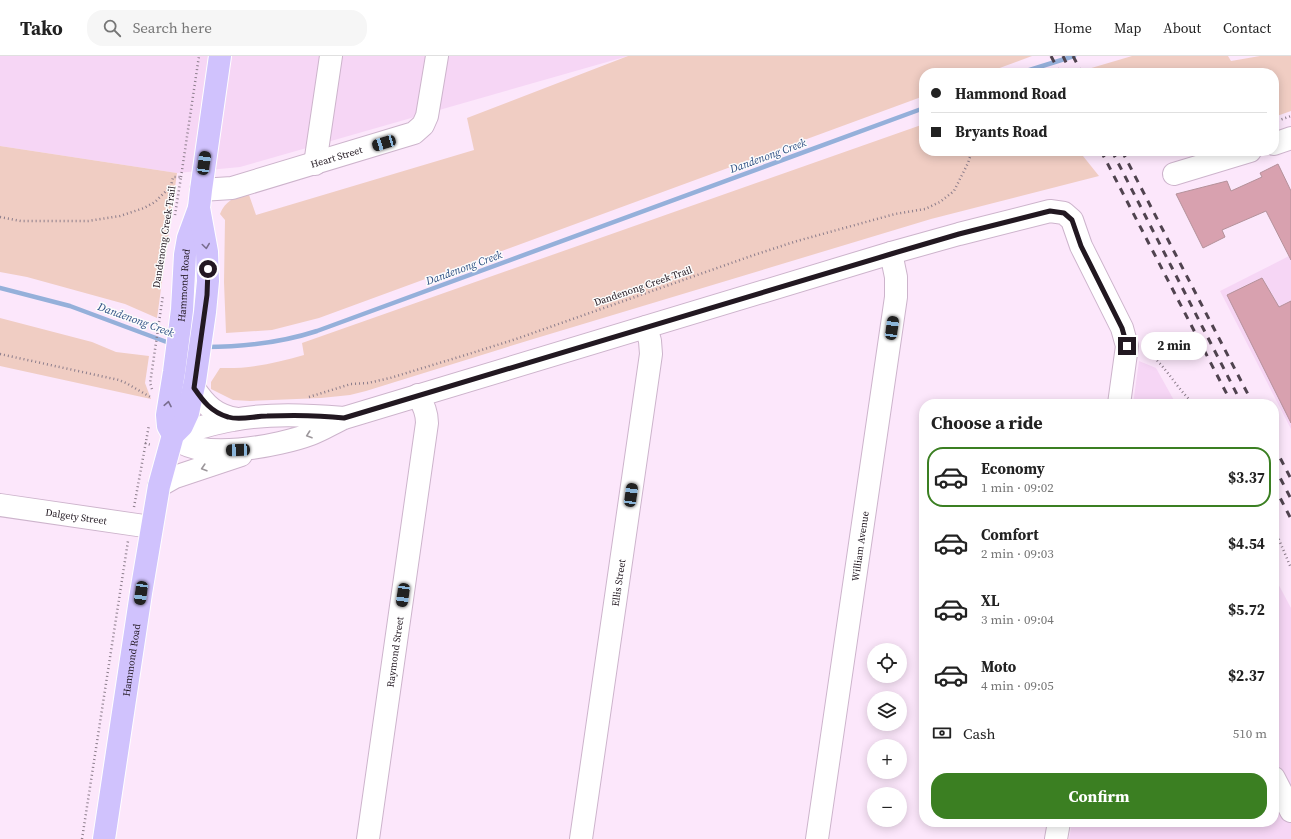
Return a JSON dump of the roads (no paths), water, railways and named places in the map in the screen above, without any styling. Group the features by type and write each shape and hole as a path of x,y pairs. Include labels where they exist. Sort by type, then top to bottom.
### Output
{"main road":[{"name":"Hammond Road","path":"173,435 168,426 167,415 182,310 186,247 200,199 220,56"},
{"name":"Hammond Road","path":"104,839 141,526 159,486 173,435 182,426 187,417 195,384 208,281 207,252 200,199"}],"street":[{"path":"315,164 331,56"},
{"name":"Heart Street","path":"200,199 227,189 408,136 418,131 423,125 427,116 436,56"},
{"path":"1279,142 1291,138"},
{"path":"1174,174 1233,156"},
{"path":"344,418 309,415 264,416 237,419 173,435 183,444 196,448 243,450 267,446 310,435 344,418 418,395 959,234 1050,211 1064,213 1072,220 1081,246 1122,328 1127,346 1120,399"},
{"name":"William Avenue","path":"817,839 896,297 896,277 891,254"},
{"name":"Ellis Street","path":"581,839 651,354 650,341 646,327"},
{"path":"195,384 202,400 213,411 229,418 237,419"},
{"name":"Raymond Street","path":"368,839 428,423 427,415 418,395"},
{"path":"159,486 175,477 230,460 267,446"},
{"name":"Dalgety Street","path":"0,505 141,526"},
{"path":"1279,788 1291,811"},
{"path":"1056,839 1058,827"}],"waterway":[{"name":"Dandenong Creek","path":"1036,68 1074,56"},
{"name":"Dandenong Creek","path":"205,347 262,344 289,339 317,331 919,110"},
{"name":"Dandenong Creek","path":"0,288 70,306 172,344"}],"railway":[{"path":"1051,56 1057,68"},
{"path":"1063,56 1069,68"},
{"path":"1073,56 1079,68"},
{"path":"1104,156 1229,399"},
{"path":"1115,156 1239,399"},
{"path":"1125,156 1250,399"},
{"path":"1279,456 1291,479"},
{"path":"1279,476 1291,499"},
{"path":"1279,496 1291,519"}]}
